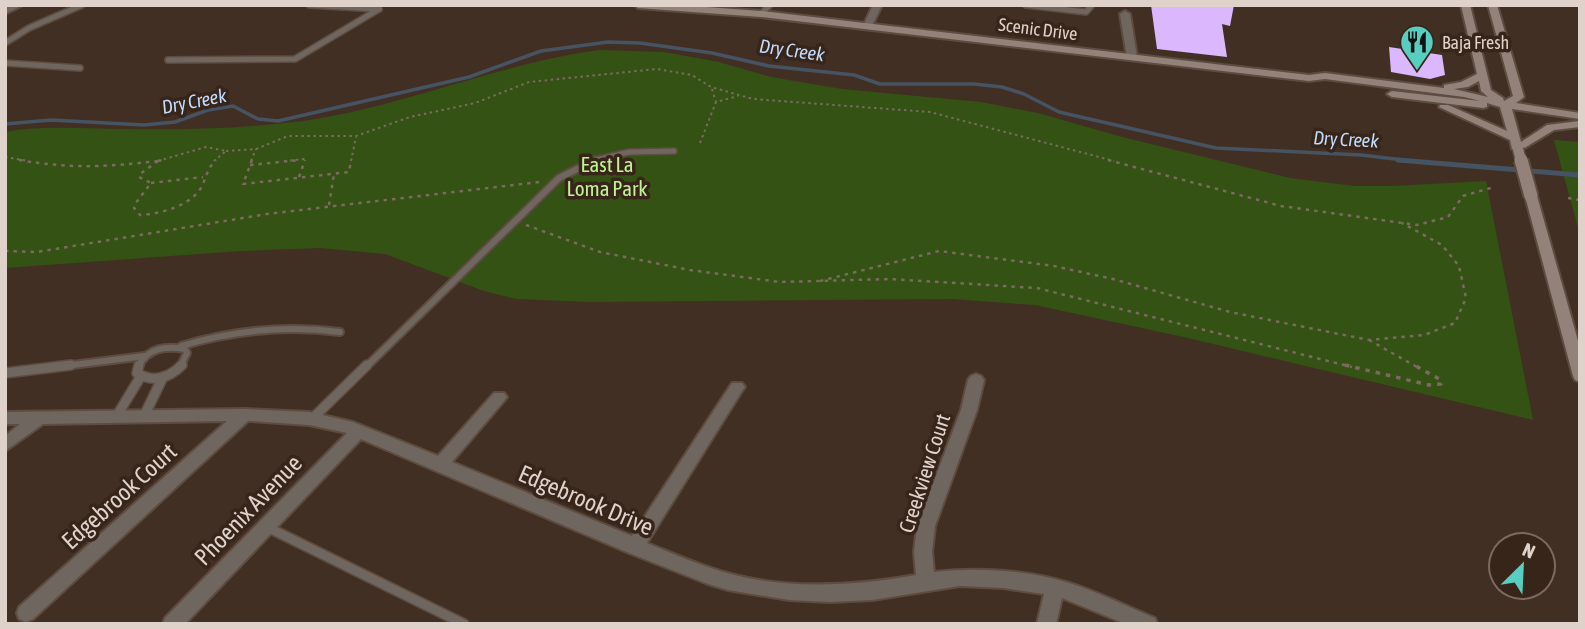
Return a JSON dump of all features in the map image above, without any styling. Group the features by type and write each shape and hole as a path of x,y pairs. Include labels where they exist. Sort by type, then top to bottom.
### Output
{"main road":[{"name":"Scenic Drive","path":"638,5 868,26 1132,57 1309,78 1326,85 1418,93 1466,104 1505,105 1580,116"},
{"path":"1465,5 1486,91 1505,105 1580,376"},
{"path":"1492,5 1519,96 1505,105"},
{"path":"1418,93 1459,86 1483,75"},
{"path":"1418,93 1474,119 1517,144"},
{"path":"1517,144 1551,127 1580,124"}],"street":[{"path":"868,26 878,5"},
{"path":"1124,9 1132,57"},
{"name":"Creekview Court","path":"926,581 923,552 926,526 969,410 976,380"},
{"path":"635,547 737,387"},
{"path":"440,465 499,397"},
{"name":"Edgebrook Drive","path":"5,418 245,415 313,418 359,431 635,547 708,576 751,588 790,593 835,594 926,581 971,578 1055,587 1148,624"},
{"name":"Edgebrook Court","path":"26,612 245,415"},
{"path":"5,445 40,418"},
{"name":"Phoenix Avenue","path":"172,624 359,431"},
{"path":"1046,624 1055,587"}],"lane":[{"path":"5,43 29,28 82,5"},
{"path":"168,60 295,59 379,9 309,5"},
{"path":"761,15 771,5"},
{"path":"1026,5 1086,12 1092,5"},
{"path":"5,62 80,68"},
{"path":"313,418 550,185 572,169 601,157 636,150 674,151"},
{"path":"5,373 145,356 167,346 181,346 231,330 296,327 340,332"},
{"path":"145,356 137,368 141,376 146,379 163,377 184,363 187,353 181,346"},
{"path":"116,417 141,376"},
{"path":"143,417 163,377"},
{"path":"266,527 464,624"}],"path":[{"path":"5,157 76,168 158,161 206,147 226,151 256,149 288,136 356,136 396,121 475,103 529,82 593,78 657,69 692,75 711,87 753,99 930,112 1281,206 1417,225 1448,217 1463,196 1494,187"},
{"path":"700,143 716,102 711,87"},
{"path":"716,102 741,95"},
{"path":"256,149 243,184 349,172 356,136"},
{"path":"151,183 135,204 134,208 140,215 157,215 183,203 201,188 209,167 226,151"},
{"path":"250,165 305,159 299,178"},
{"path":"158,161 139,177 151,183 203,177"},
{"path":"329,206 334,174"},
{"path":"5,251 37,252 183,226 534,181 550,185"},
{"path":"1567,198 1580,200"},
{"path":"816,282 939,251 1054,267 1113,279 1230,313 1369,340 1424,335 1455,323 1466,298 1459,266 1442,245 1399,221"},
{"path":"527,226 600,252 780,282 890,279 1037,288 1353,368 1429,385 1441,384 1441,380 1369,340"}],"green space":[{"name":"East La Loma Park","path":"600,50 664,52 719,62 771,77 842,89 981,102 1038,113 1122,137 1290,178 1354,186 1486,181 1533,420 1188,338 1035,305 952,299 590,302 516,299 484,291 385,254 320,248 5,268 5,132 48,128 218,128 317,119 358,111 519,66"},
{"path":"1554,140 1580,142 1580,235"}],"building":[{"path":"1151,5 1234,5 1230,26 1222,24 1227,57 1157,49"},
{"path":"1389,47 1442,55 1445,75 1430,79 1391,72"}],"waterway":[{"name":"Dry Creek","path":"5,124 51,120 144,125 175,122 208,110 233,106 258,119 278,121 469,77 541,51 608,42 640,43 712,53 769,66 854,75 880,84 974,84 1002,87 1024,94 1059,112 1216,148 1361,155 1412,161"},
{"name":"Dry Creek","path":"1398,160 1580,175"}],"place":[{"name":"Baja Fresh","path":"1417,72"}]}
